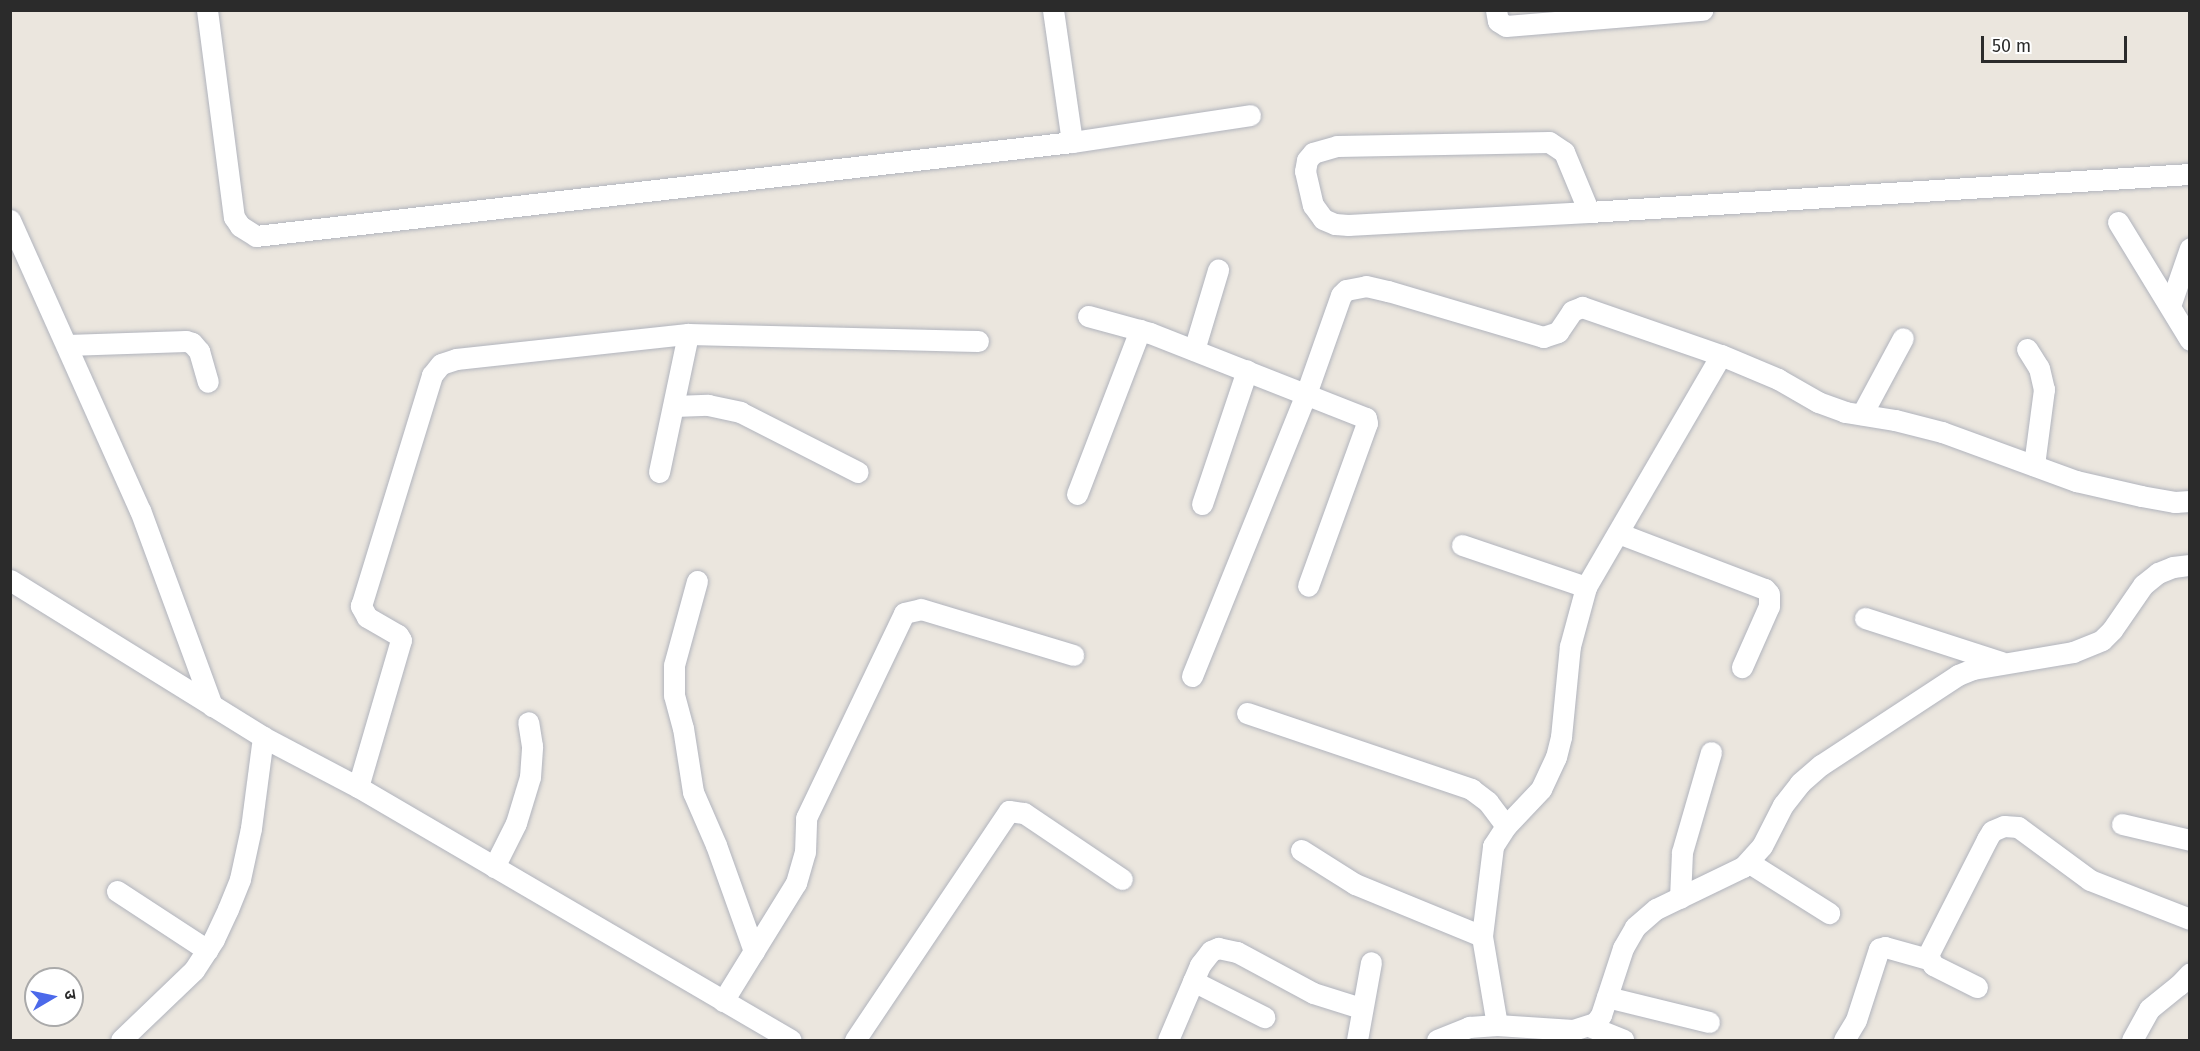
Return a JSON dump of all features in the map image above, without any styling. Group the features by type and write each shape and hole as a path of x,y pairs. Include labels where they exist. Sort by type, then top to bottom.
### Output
{"street":[{"path":"207,10 234,217 240,226 256,236 290,234 1072,142 1250,115"},
{"path":"1053,10 1072,142"},
{"path":"1496,10 1498,21 1506,26 1702,10"},
{"path":"1589,212 1564,152 1549,142 1337,146 1313,153 1307,160 1305,171 1313,205 1323,219 1335,224 1589,212 2190,174"},
{"path":"10,220 140,510 212,706"},
{"path":"2118,222 2190,339"},
{"path":"2170,306 2190,248"},
{"path":"1194,350 1218,270"},
{"path":"1192,676 1306,394 1341,295 1353,287 1388,291 1543,337 1558,332 1576,308 1587,308 1721,355 1778,379 1818,402 1942,432 2076,482 2175,502 2190,501"},
{"path":"1088,316 1140,330 1364,416 1367,422 1308,586"},
{"path":"1077,494 1140,330"},
{"path":"660,472 688,334"},
{"path":"358,787 401,642 398,635 367,617 361,606 432,375 436,369 456,359 688,334 978,341"},
{"path":"1862,414 1904,338"},
{"path":"67,345 186,341 192,343 199,351 208,382"},
{"path":"2027,349 2039,368 2044,388 2034,465"},
{"path":"1497,1025 1482,936 1490,855 1506,826 1540,789 1556,757 1561,737 1570,646 1586,587 1721,355"},
{"path":"1202,504 1247,370"},
{"path":"674,406 708,405 740,412 858,471"},
{"path":"1618,533 1765,589 1769,594 1769,606 1742,667"},
{"path":"1462,545 1586,587"},
{"path":"1437,1041 1469,1027 1497,1025 1573,1030 1589,1026 1598,1020 1623,948 1635,927 1656,909 1729,876 1748,862 1762,846 1783,805 1800,783 1821,765 1958,675 2073,652 2102,640 2112,630 2143,585 2158,573 2173,567 2190,565"},
{"path":"10,580 212,706 358,787 791,1041"},
{"path":"697,581 674,665 674,695 683,728 693,792 716,845 754,951"},
{"path":"723,1001 796,883 805,852 806,818 903,613 921,609 1073,655"},
{"path":"1865,618 2005,664"},
{"path":"1247,713 1471,789 1488,802 1506,826"},
{"path":"494,867 516,823 530,777 532,746 528,722"},
{"path":"121,1041 194,970 228,909 240,879 263,736"},
{"path":"1680,898 1682,852 1711,752"},
{"path":"855,1041 1009,811 1024,813 1122,879"},
{"path":"2122,824 2190,840"},
{"path":"1928,959 1930,949 1986,839 1996,829 2008,825 2029,835 2090,880 2190,919"},
{"path":"1301,850 1355,884 1482,936"},
{"path":"1748,862 1829,913"},
{"path":"117,891 207,950"},
{"path":"1844,1041 1856,1020 1878,950 1885,946 1928,959 1933,965 1977,987"},
{"path":"1168,1041 1200,965 1211,951 1229,948 1313,993 1361,1008"},
{"path":"1357,1041 1361,1008 1371,962"},
{"path":"2132,1041 2149,1009 2190,973"},
{"path":"1193,981 1264,1017"},
{"path":"1607,997 1709,1022"},
{"path":"1589,1026 1623,1041"}]}
